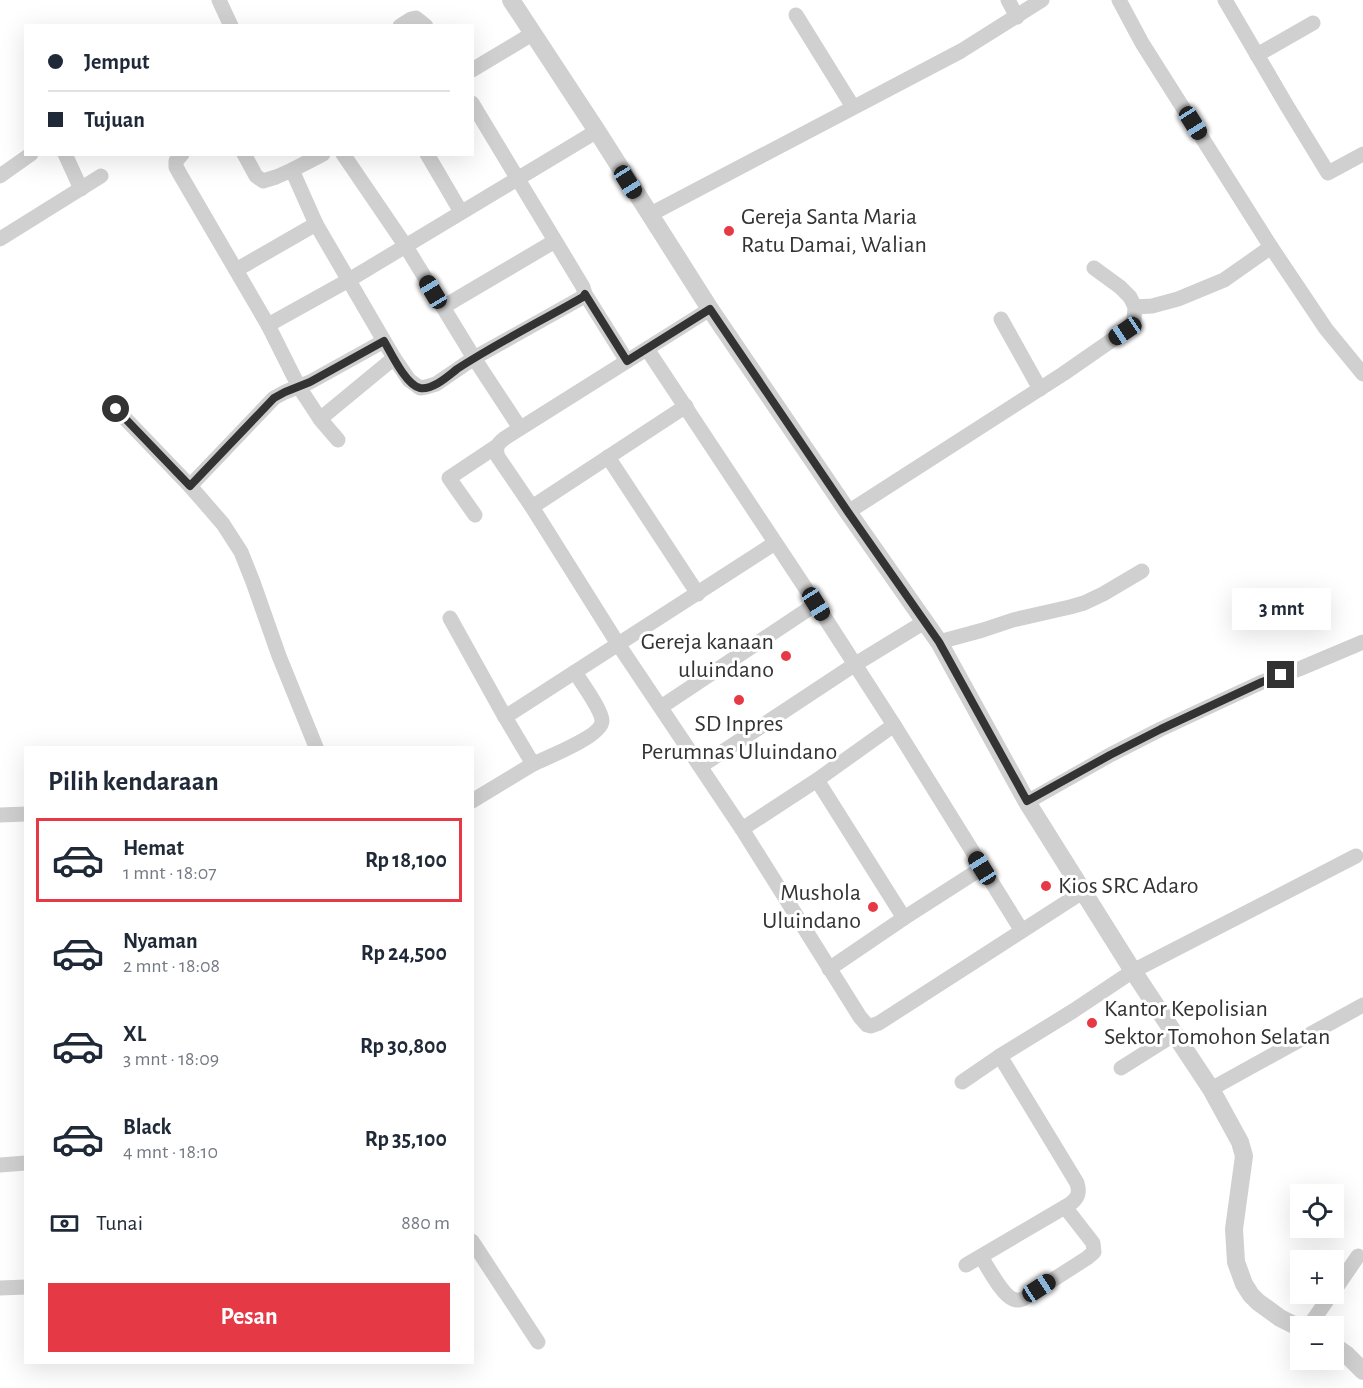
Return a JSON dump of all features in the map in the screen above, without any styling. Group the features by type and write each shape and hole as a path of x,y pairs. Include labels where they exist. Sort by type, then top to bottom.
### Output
{"street":[{"path":"219,0 230,24"},
{"path":"511,0 710,309 848,512 926,621 1027,801 1133,971 1211,1089 1240,1142 1244,1156 1234,1229 1236,1262 1244,1284 1251,1295 1290,1323"},
{"path":"1008,0 1017,17"},
{"path":"649,215 961,51 1042,0"},
{"path":"1119,0 1142,44 1271,248 1326,329 1363,374"},
{"path":"1225,0 1328,173 1363,154"},
{"path":"796,15 853,107"},
{"path":"403,24 416,18 424,24"},
{"path":"1257,55 1313,22"},
{"path":"474,69 532,34"},
{"path":"474,107 627,361"},
{"path":"268,325 349,280 597,131"},
{"path":"0,176 28,156"},
{"path":"66,156 81,189"},
{"path":"180,156 176,161 176,167 268,325 299,387 320,419 338,440"},
{"path":"245,156 256,176 263,181 319,156"},
{"path":"344,156 405,245 520,428"},
{"path":"428,156 461,212"},
{"path":"292,170 316,224 384,341 409,380 420,388 436,384 474,358 585,294"},
{"path":"0,239 102,176"},
{"path":"236,270 316,224"},
{"path":"443,307 555,241"},
{"path":"1135,308 1178,299 1224,280 1271,248"},
{"path":"848,512 1040,389 1125,331 1134,320 1135,308 1130,297 1094,268"},
{"path":"475,516 449,478 520,428 710,309"},
{"path":"1001,319 1040,389"},
{"path":"190,486 274,398 384,341"},
{"path":"647,349 894,725 1022,931"},
{"path":"320,419 394,358"},
{"path":"532,507 686,406"},
{"path":"116,409 190,486 223,524 241,552 279,656 316,746"},
{"path":"497,446 498,457 618,644 742,829 829,969 867,1025 875,1026 1084,891"},
{"path":"608,457 698,594"},
{"path":"506,717 775,543"},
{"path":"939,642 1013,620 1084,603 1142,571"},
{"path":"661,707 816,604"},
{"path":"450,618 533,764"},
{"path":"700,766 854,665 926,621"},
{"path":"1027,801 1161,729 1262,682 1363,642"},
{"path":"474,800 533,764 587,738 601,726 602,719 598,710 575,672"},
{"path":"742,829 817,780 894,725"},
{"path":"817,780 904,918"},
{"path":"0,814 24,814"},
{"path":"962,1082 1133,971 1356,856"},
{"path":"829,969 982,868"},
{"path":"1211,1089 1363,1005"},
{"path":"1121,1068 1175,1034"},
{"path":"966,1265 1065,1207 1076,1200 1079,1194 1077,1183 1000,1056"},
{"path":"0,1165 24,1163"},
{"path":"981,1257 1010,1298 1023,1299 1094,1252 1093,1244 1065,1207"},
{"path":"474,1244 538,1342"},
{"path":"1344,1276 1358,1256"},
{"path":"0,1288 24,1287"},
{"path":"1344,1353 1363,1371"}],"place":[{"name":"Gereja Santa Maria Ratu Damai, Walian","path":"729,231"},
{"name":"Gereja kanaan uluindano","path":"786,656"},
{"name":"SD Inpres Perumnas Uluindano","path":"739,700"},
{"name":"Kios SRC Adaro","path":"1046,886"},
{"name":"Mushola Uluindano","path":"873,907"},
{"name":"Kantor Kepolisian Sektor Tomohon Selatan","path":"1092,1023"}],"route":[{"path":"116,409 190,486 274,398 310,382 384,341 409,380 420,388 436,384 474,358 585,294 627,361 710,309 939,642 1027,801 1161,729 1281,675"}]}
